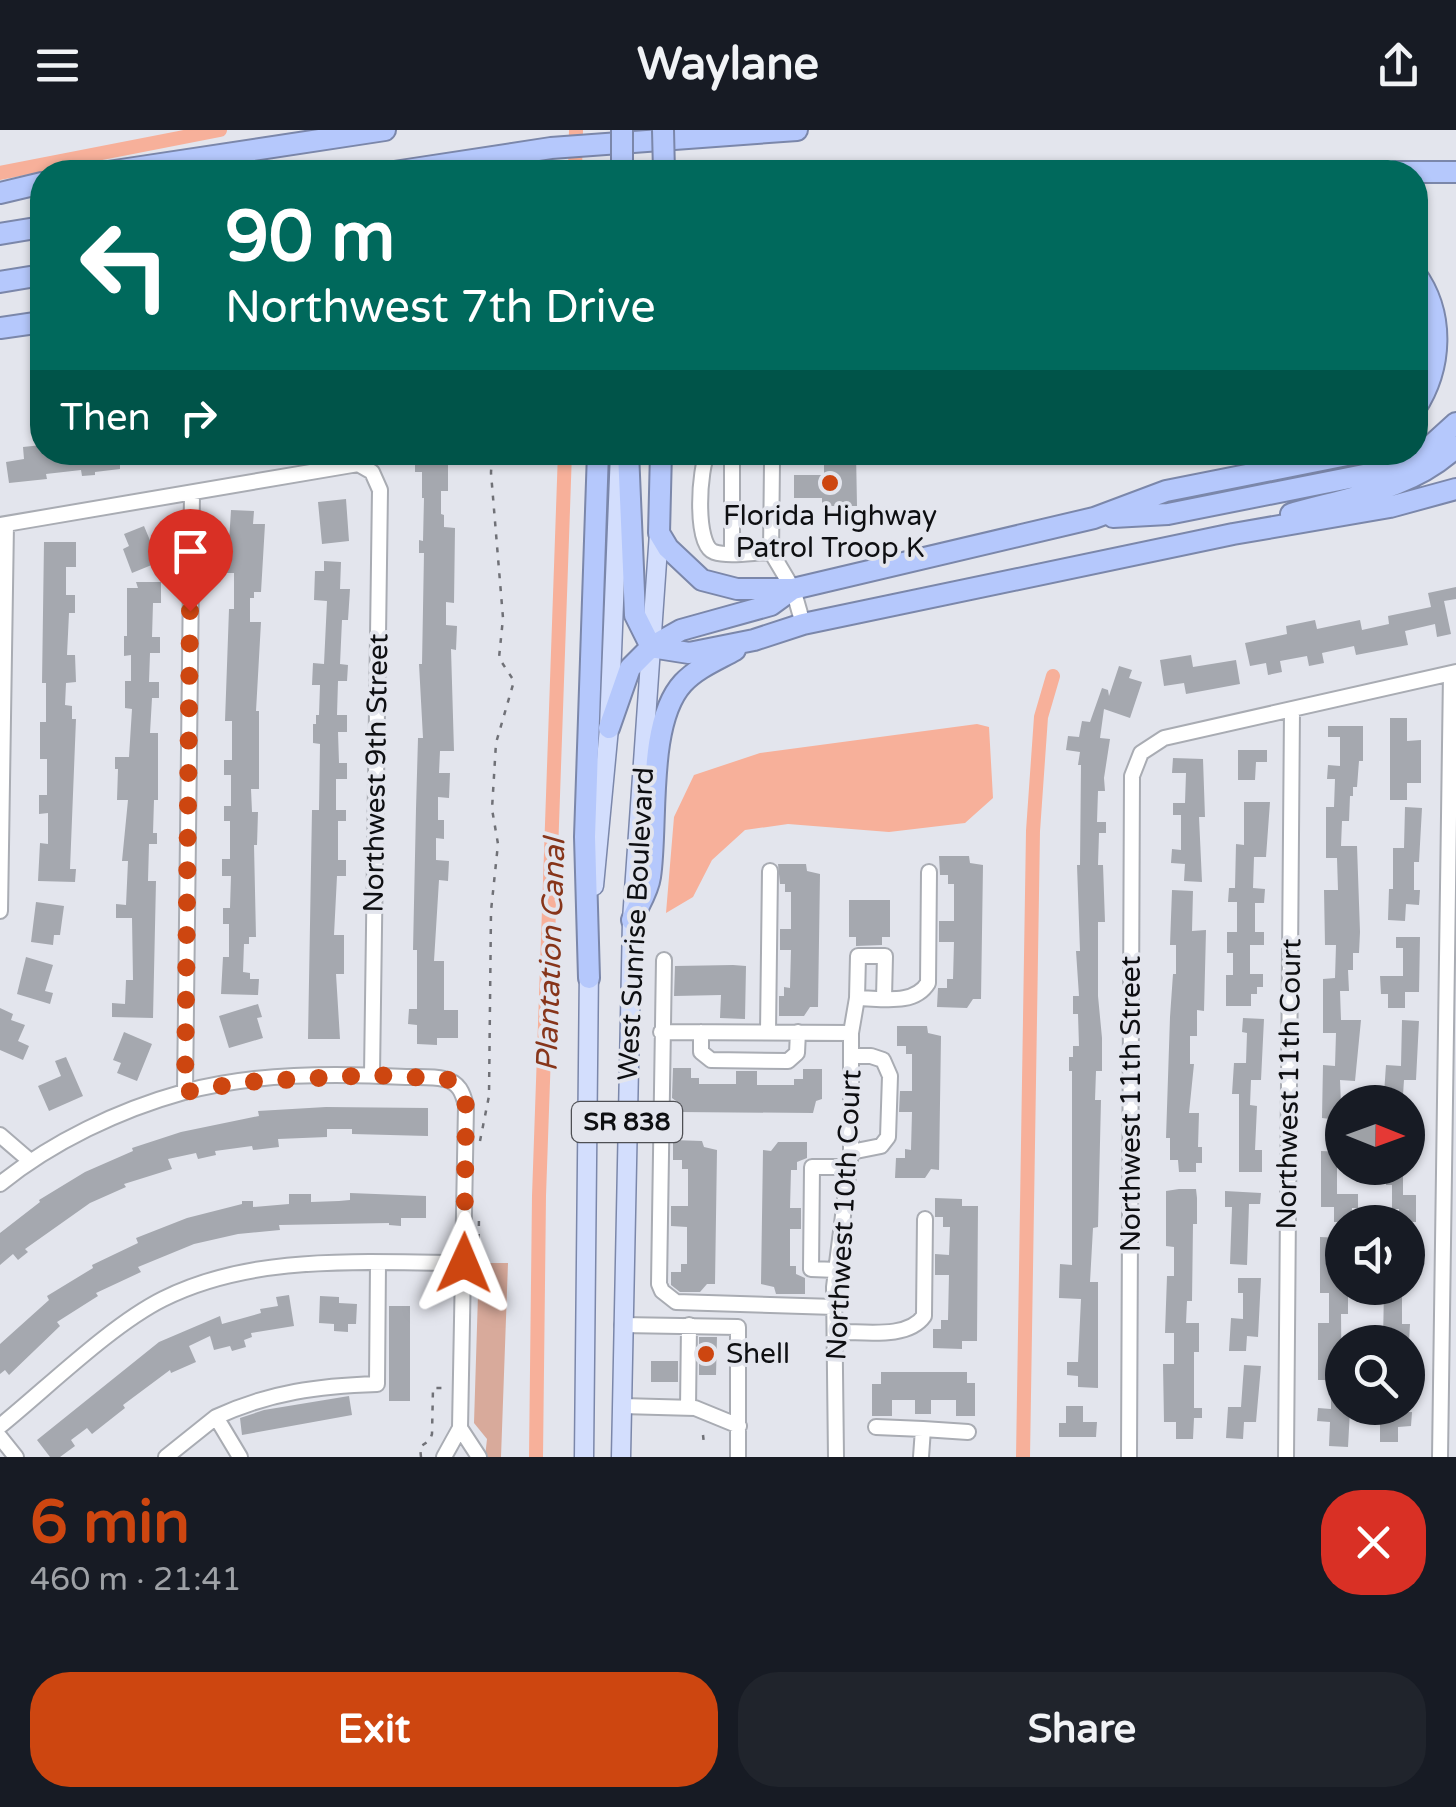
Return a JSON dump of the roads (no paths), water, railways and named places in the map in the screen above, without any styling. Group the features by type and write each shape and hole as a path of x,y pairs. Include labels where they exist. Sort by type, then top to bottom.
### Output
{"highway":[{"path":"187,160 385,130"},
{"path":"622,130 622,160"},
{"path":"663,130 664,160"},
{"path":"472,160 551,148 798,130"},
{"path":"1428,172 1456,172"},
{"path":"0,192 30,186"},
{"path":"0,234 30,230"},
{"path":"0,282 30,277"},
{"path":"1428,300 1434,312 1437,350 1428,384"},
{"path":"0,328 30,324"},
{"path":"1428,448 1456,424"},
{"path":"1232,534 1396,484 1430,467 1456,447"},
{"path":"589,978 585,836 598,465"},
{"path":"629,465 635,614 650,647"},
{"name":"West Sunrise Boulevard","path":"659,533 661,465"},
{"path":"659,533 668,548 702,580 736,590 793,588 1094,518 1166,491 1297,465"},
{"path":"1094,518 1168,514 1370,474 1392,465"},
{"path":"650,647 689,653 754,640 803,624 1232,534 1390,507 1456,489"},
{"path":"609,728 630,668 650,647 681,630 770,605 793,588"},
{"path":"632,920 650,882 660,742 668,704 682,684 700,669 754,640"}],"main road":[{"name":"West Sunrise Boulevard","path":"584,1457 589,978 609,728 619,465"},
{"name":"West Sunrise Boulevard","path":"621,1457 632,920 659,533"}],"street":[{"name":"Northwest 9th Street","path":"192,493 352,465"},
{"name":"Northwest 9th Street","path":"360,465 372,472 380,490 372,1075"},
{"path":"702,465 701,535 706,546 714,552 771,552"},
{"path":"732,465 732,552"},
{"path":"772,465 771,552 793,588 803,624"},
{"path":"0,911 3,525 192,493 185,1092"},
{"path":"1292,710 1454,673 1440,1457"},
{"name":"Northwest 11th Street","path":"1129,1457 1132,776 1141,753 1164,738 1292,710"},
{"name":"Northwest 11th Court","path":"1286,1457 1292,710"},
{"path":"768,1032 770,871"},
{"path":"858,998 911,998 921,994 928,984 929,872"},
{"name":"Northwest 10th Court","path":"836,1457 835,1307 851,1160 850,1033 858,998 858,956 885,956 884,998"},
{"path":"664,960 660,1032 662,1292 676,1302 835,1307"},
{"path":"660,1032 850,1033"},
{"path":"701,1032 701,1052 711,1060 788,1061 797,1053 798,1032"},
{"path":"837,1270 811,1269 812,1167 851,1160 881,1146 888,1137 890,1076 883,1060 852,1056"},
{"path":"0,1184 29,1160 69,1138 185,1092 246,1082 372,1075 447,1079 462,1090 466,1106 460,1428 444,1457"},
{"path":"0,1134 29,1160"},
{"path":"835,1332 905,1330 917,1326 924,1316 924,1218"},
{"path":"0,1426 117,1330 162,1299 240,1271 323,1263 464,1263"},
{"path":"166,1457 216,1417 251,1401 288,1390 377,1384 378,1263"},
{"path":"622,1325 734,1325 741,1331 738,1457"},
{"path":"688,1408 689,1325"},
{"path":"622,1406 688,1408 739,1426"},
{"path":"216,1417 240,1457"},
{"path":"876,1427 968,1432"},
{"path":"460,1428 479,1457"},
{"path":"922,1457 923,1429"},
{"path":"0,1437 16,1457"}],"waterway":[{"path":"67,160 220,130"},
{"name":"Plantation Canal","path":"575,160 576,130"},
{"path":"0,173 30,167"},
{"name":"Plantation Canal","path":"536,1457 539,1196 565,465"},
{"path":"1023,1457 1033,831 1041,717 1053,676"}],"place":[{"name":"Florida Highway Patrol Troop K","path":"830,483"},
{"name":"Shell","path":"706,1354"}]}
